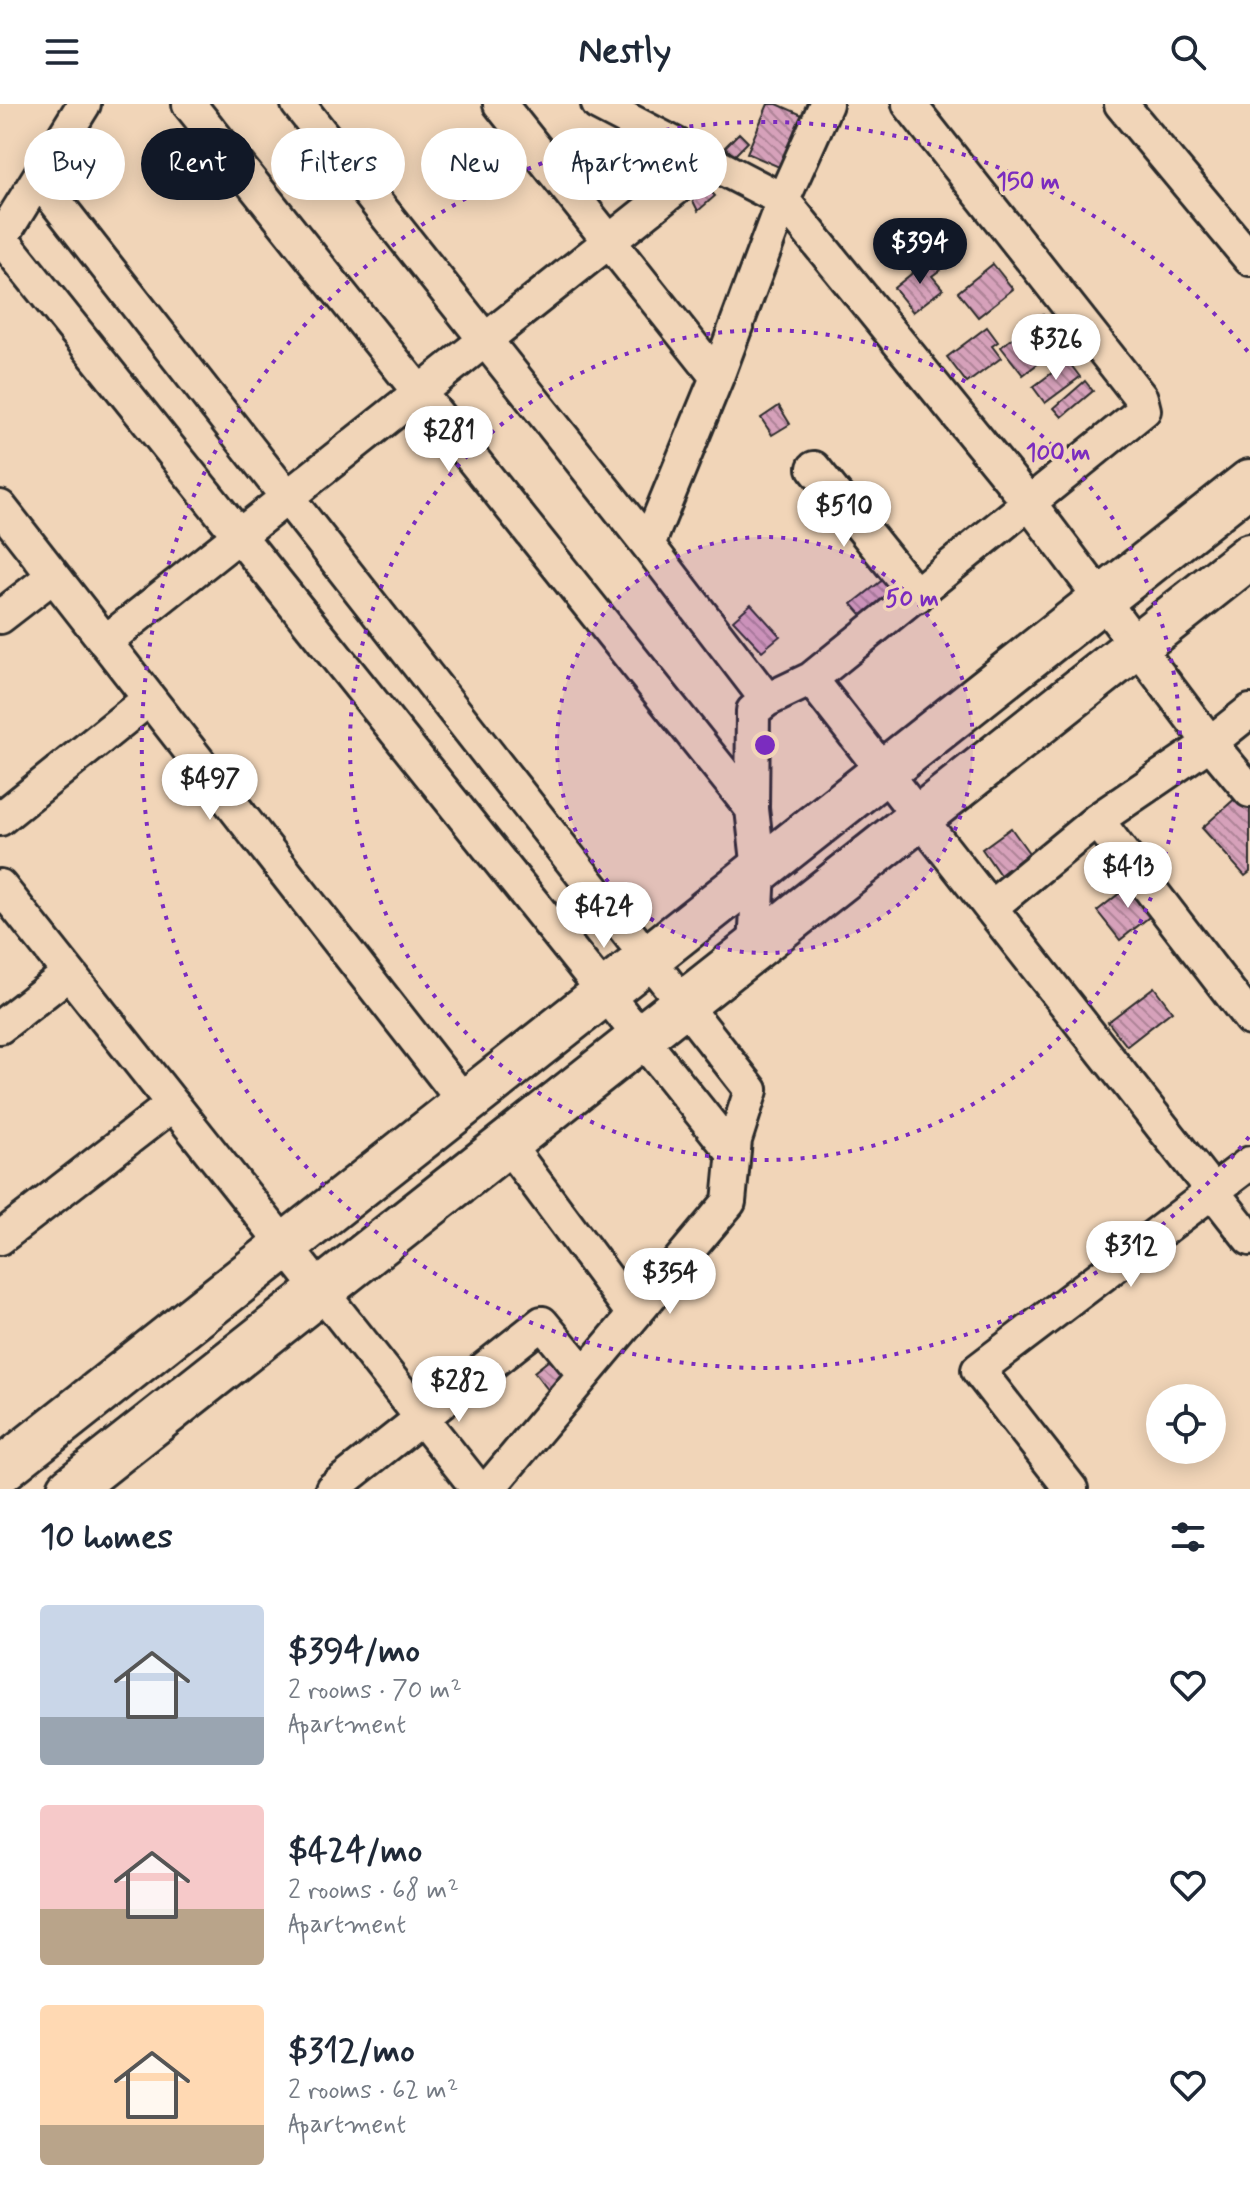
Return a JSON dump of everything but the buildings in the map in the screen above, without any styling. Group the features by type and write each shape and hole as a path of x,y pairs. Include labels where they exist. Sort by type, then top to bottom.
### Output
{"main road":[{"path":"0,1471 1250,482"},
{"path":"70,1489 1250,556"}],"street":[{"path":"69,128 84,104"},
{"path":"189,104 752,809"},
{"path":"298,104 767,700"},
{"path":"500,104 717,377"},
{"path":"598,104 644,128"},
{"path":"648,545 717,377 783,200 826,104"},
{"path":"755,948 759,870 752,809 753,711 767,700 811,679 1144,410 1144,404 909,104"},
{"path":"1121,104 1250,259"},
{"path":"727,171 783,200 1030,504 1210,743 1250,791"},
{"path":"25,200 1,239 733,1153"},
{"path":"54,200 751,1090 735,1140 729,1202 488,1489"},
{"path":"105,642 662,200"},
{"path":"814,468 917,596"},
{"path":"0,507 465,1103"},
{"path":"0,617 53,576"},
{"path":"811,679 1250,1239"},
{"path":"0,819 149,699"},
{"path":"991,907 1097,820 1210,743 1250,711"},
{"path":"1097,820 1250,1019"},
{"path":"0,886 478,1489"},
{"path":"0,1027 69,973"},
{"path":"0,1238 173,1104"},
{"path":"507,1144 634,1315"},
{"path":"1071,1489 978,1370 1250,1163"},
{"path":"332,1489 542,1323 584,1374"}]}
